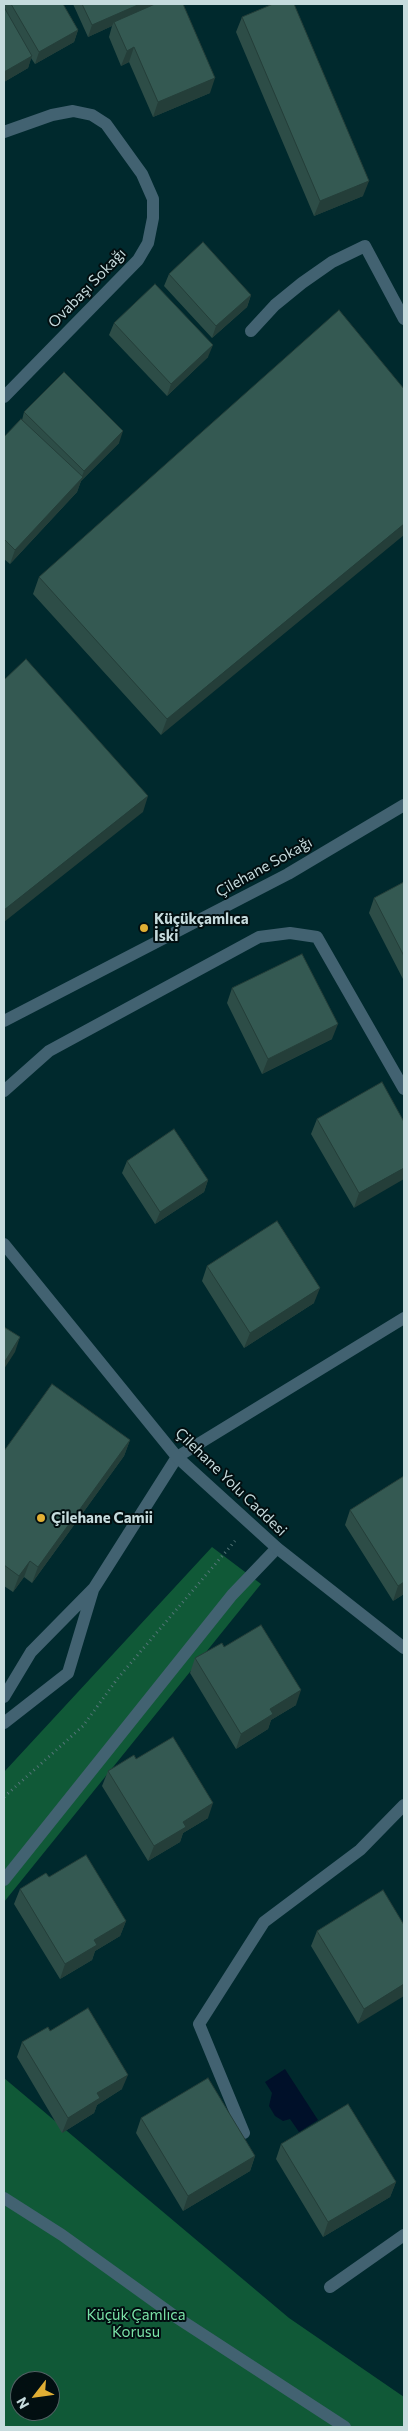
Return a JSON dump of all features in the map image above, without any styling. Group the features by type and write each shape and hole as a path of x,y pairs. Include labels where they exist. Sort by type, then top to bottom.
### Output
{"street":[{"name":"Ovabaşı Sokağı","path":"4,132 52,115 73,111 92,115 106,124 142,174 152,199 153,218 148,243 138,260 4,397"},
{"path":"251,331 275,306 302,283 332,262 365,246 404,319"},
{"name":"Çilehane Sokağı","path":"4,1022 288,874 404,805"},
{"path":"4,1090 49,1050 259,937 290,933 317,937 404,1088"},
{"name":"Çilehane Yolu Caddesi","path":"4,1244 177,1457 277,1548 404,1648"},
{"path":"4,1696 31,1652 94,1588 177,1457 404,1318"},
{"path":"4,1880 232,1595 277,1548"},
{"path":"4,1723 68,1673 94,1588"},
{"path":"244,2133 199,2024 264,1922 360,1850 404,1805"},
{"path":"4,2198 62,2235 176,2317 345,2427"},
{"path":"330,2287 404,2235"}],"path":[{"path":"4,1797 83,1726 118,1678 251,1524"}],"green space":[{"path":"212,1547 261,1584 4,1902 4,1772"},
{"name":"Küçük Çamlıca Korusu","path":"4,2078 289,2318 404,2397 404,2427 4,2427"}],"water":[{"path":"285,2069 318,2120 299,2132 290,2119 283,2121 275,2116 269,2106 272,2093 265,2082"}],"building":[{"path":"11,4 63,4 78,30 39,52"},
{"path":"82,4 140,4 92,25"},
{"path":"155,4 183,4 215,78 158,102 134,47 127,51 114,22"},
{"path":"273,4 294,4 369,181 320,201 242,17"},
{"path":"4,7 32,56 4,72"},
{"path":"203,242 251,295 216,326 169,274"},
{"path":"155,284 213,345 171,384 114,323"},
{"path":"339,310 404,389 404,524 167,719 39,577"},
{"path":"64,372 123,431 84,471 24,412"},
{"path":"21,419 83,477 15,550 4,539 4,437"},
{"path":"26,659 148,796 4,910 4,680"},
{"path":"404,882 404,956 374,898"},
{"path":"302,954 338,1024 268,1059 232,988"},
{"path":"382,1082 404,1122 404,1168 359,1193 317,1119"},
{"path":"174,1129 208,1180 160,1212 127,1161"},
{"path":"277,1221 320,1288 250,1333 207,1266"},
{"path":"4,1327 20,1337 4,1363"},
{"name":"Çilehane Camii","path":"52,1384 130,1440 38,1567 30,1561 19,1576 4,1565 4,1451"},
{"path":"404,1476 404,1582 398,1586 350,1510"},
{"path":"261,1625 301,1690 270,1709 273,1714 241,1734 195,1658 222,1643 224,1647"},
{"path":"173,1737 213,1803 183,1822 186,1827 154,1846 108,1771 134,1755 136,1759"},
{"path":"86,1855 126,1921 94,1940 97,1945 65,1964 20,1889 46,1873 49,1877"},
{"path":"383,1890 404,1925 404,1984 364,2009 317,1931"},
{"path":"88,2008 128,2075 97,2093 100,2098 68,2118 22,2042 48,2027 50,2031"},
{"path":"208,2078 255,2156 188,2196 141,2118"},
{"path":"348,2104 396,2182 328,2222 281,2144"}],"place":[{"name":"Küçükçamlıca İski","path":"144,928"},
{"name":"Çilehane Camii","path":"41,1518"}]}
